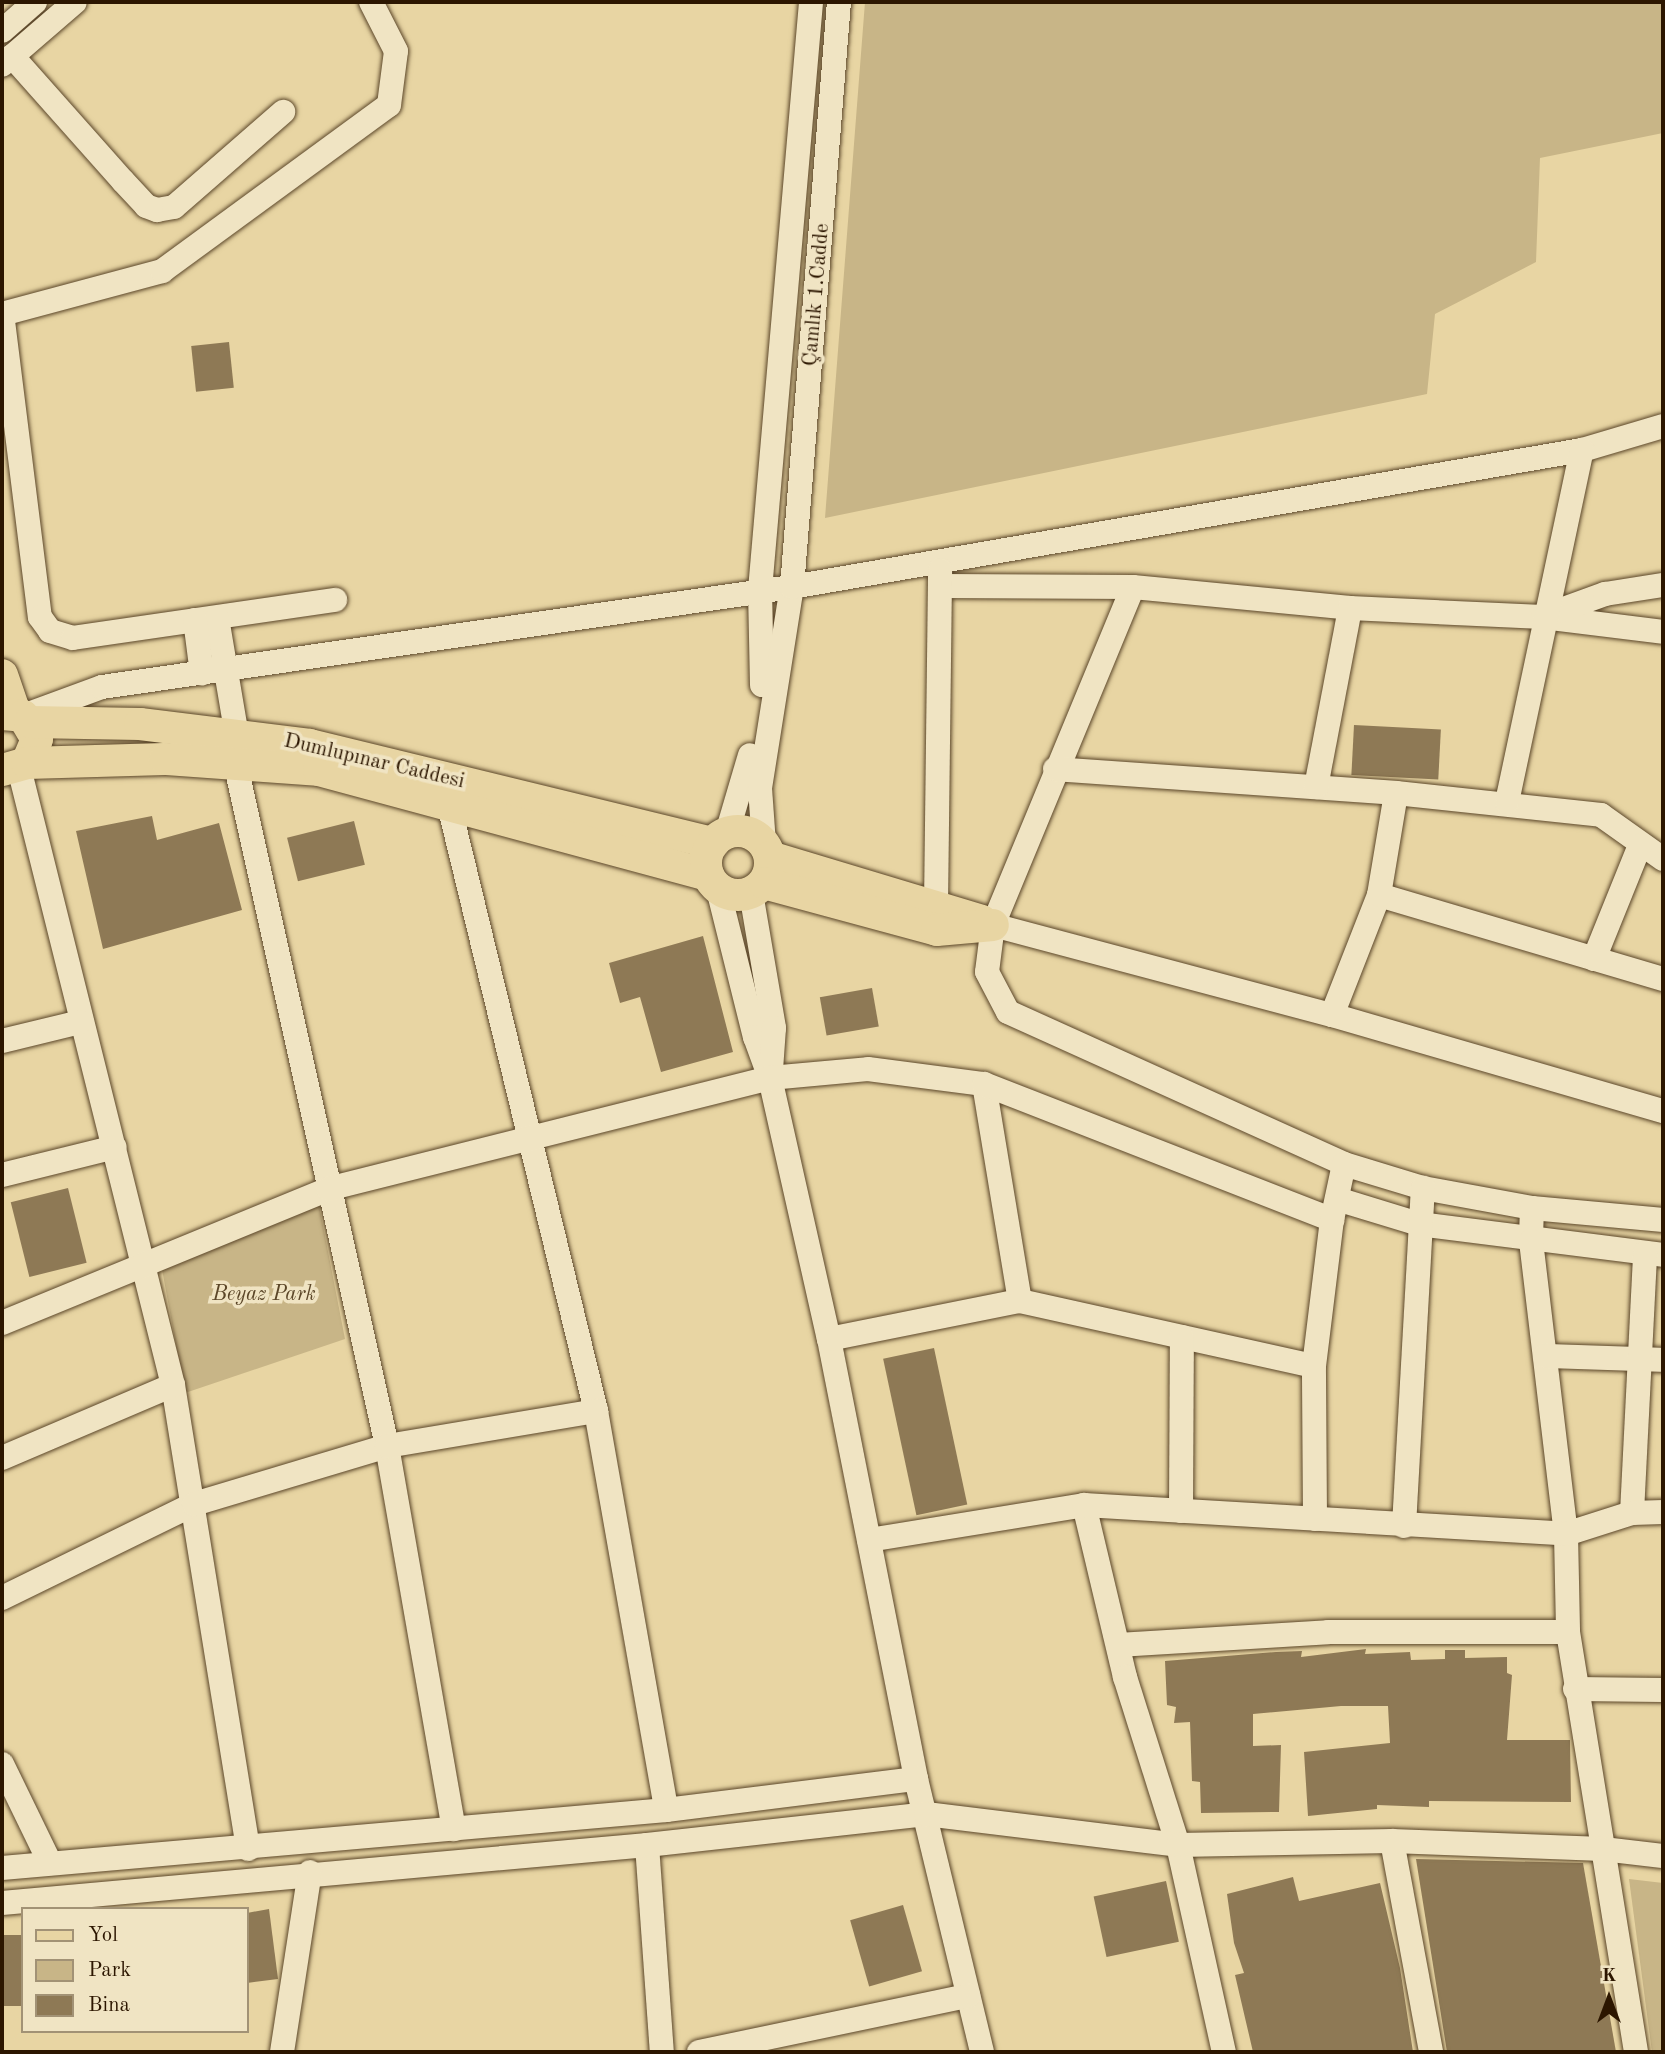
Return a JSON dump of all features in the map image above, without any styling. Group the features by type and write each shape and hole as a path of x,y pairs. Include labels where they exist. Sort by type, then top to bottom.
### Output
{"main road":[{"path":"2,675 17,716 37,748 16,767"},
{"name":"Dumlupınar Caddesi","path":"17,716 127,723 449,805 713,882"},
{"name":"Dumlupınar Caddesi","path":"16,767 310,745 720,838"},
{"path":"754,835 762,869 734,895 713,882 706,859 720,838 754,835"},
{"path":"762,869 936,905 993,925"},
{"path":"762,869 937,930 993,925"}],"street":[{"path":"2,32 35,2"},
{"path":"75,2 7,60 146,206 157,210 174,207 283,112"},
{"path":"335,600 73,638 57,635 44,625 2,314 162,271 389,105 396,51 371,2"},
{"path":"720,838 746,779 762,688 760,590 811,2"},
{"name":"Çamlık 1.Cadde","path":"770,1078 774,1028 762,869 760,789 792,587 839,2"},
{"path":"17,716 102,687 214,673 792,587 939,559 1582,450 1663,426"},
{"path":"1507,802 1543,617 1582,450"},
{"path":"936,905 941,586 939,559"},
{"path":"1543,617 1605,594 1663,584"},
{"path":"941,586 1133,587 1350,608 1543,617 1663,632"},
{"path":"1133,587 1055,769 993,925 987,972 1008,1012 1344,1164 1423,1188 1532,1208 1663,1220"},
{"path":"1316,787 1350,608"},
{"path":"206,619 214,673 236,749 328,1189 387,1446 454,1829"},
{"path":"16,767 80,1022 115,1147 173,1385 248,1849"},
{"path":"1055,769 1507,802 1601,815 1663,859"},
{"path":"1332,1015 1379,895 1396,793"},
{"path":"449,805 596,1411 666,1810"},
{"path":"1594,959 1640,845"},
{"path":"713,882 755,1037 770,1078 830,1339 916,1779 982,2052"},
{"path":"1379,895 1663,979"},
{"path":"993,925 1332,1015 1663,1111"},
{"path":"2,1041 80,1022"},
{"path":"2,1323 328,1189 770,1078 868,1069 984,1084 1334,1210 1531,1241 1654,1254 1651,1360 1632,1513"},
{"path":"984,1084 1020,1300"},
{"path":"2,1175 115,1147"},
{"path":"1315,1519 1314,1366 1334,1210 1344,1164"},
{"path":"1404,1525 1423,1188"},
{"path":"1532,1208 1531,1241 1566,1534 1568,1632 1575,1689 1636,2052"},
{"path":"830,1339 1020,1300 1314,1366"},
{"path":"1181,1511 1182,1337"},
{"path":"1545,1356 1651,1360"},
{"path":"2,1458 173,1385"},
{"path":"2,1598 194,1504 387,1446 596,1411"},
{"path":"869,1540 1084,1505 1566,1534 1632,1513 1663,1512"},
{"path":"1084,1505 1118,1645 1178,1845 1224,2052"},
{"path":"1118,1645 1328,1632 1568,1632"},
{"path":"1575,1689 1663,1690"},
{"path":"2,1764 50,1863"},
{"path":"2,1868 248,1849 666,1810 916,1779"},
{"path":"2,1903 310,1872 647,1845 926,1814 1178,1845 1392,1841 1603,1849 1663,1856"},
{"path":"1392,1841 1431,2052"},
{"path":"647,1845 662,2052"},
{"path":"282,2052 310,1872"},
{"path":"706,2052 968,1996"}],"green space":[{"path":"865,2 1663,2 1663,133 1540,158 1536,262 1435,314 1427,394 825,518"},
{"name":"Beyaz Park","path":"318,1200 345,1339 185,1393 161,1264"},
{"path":"1629,1879 1663,1883 1663,2052 1652,2052"}],"building":[{"path":"229,342 234,388 196,392 191,346"},
{"path":"1354,725 1441,730 1438,779 1351,775"},
{"path":"152,816 157,840 219,823 242,910 103,949 76,831"},
{"path":"354,821 365,865 298,881 287,838"},
{"path":"703,936 733,1052 661,1072 640,997 620,1003 609,963"},
{"path":"872,988 879,1026 827,1036 820,997"},
{"path":"68,1188 87,1263 29,1277 11,1202"},
{"path":"934,1348 967,1505 916,1515 883,1359"},
{"path":"1366,1649 1365,1654 1410,1652 1411,1660 1445,1659 1445,1650 1465,1650 1465,1658 1507,1657 1507,1673 1512,1675 1507,1740 1570,1740 1571,1802 1429,1801 1429,1807 1377,1805 1377,1809 1308,1816 1304,1752 1390,1743 1388,1706 1341,1706 1253,1714 1253,1746 1281,1745 1279,1812 1201,1813 1200,1782 1192,1781 1190,1722 1174,1723 1176,1707 1167,1705 1165,1661 1302,1651 1301,1657"},
{"path":"1416,1859 1583,1863 1616,2052 1447,2052"},
{"path":"1293,1877 1299,1901 1380,1883 1400,1968 1413,2052 1253,2052 1235,1975 1244,1973 1234,1943 1227,1894"},
{"path":"1166,1881 1179,1942 1107,1957 1094,1896"},
{"path":"903,1905 922,1971 869,1986 850,1920"},
{"path":"269,1909 278,1979 248,1983 248,1913"},
{"path":"2,1935 21,1935 21,2006 2,2006"}]}
